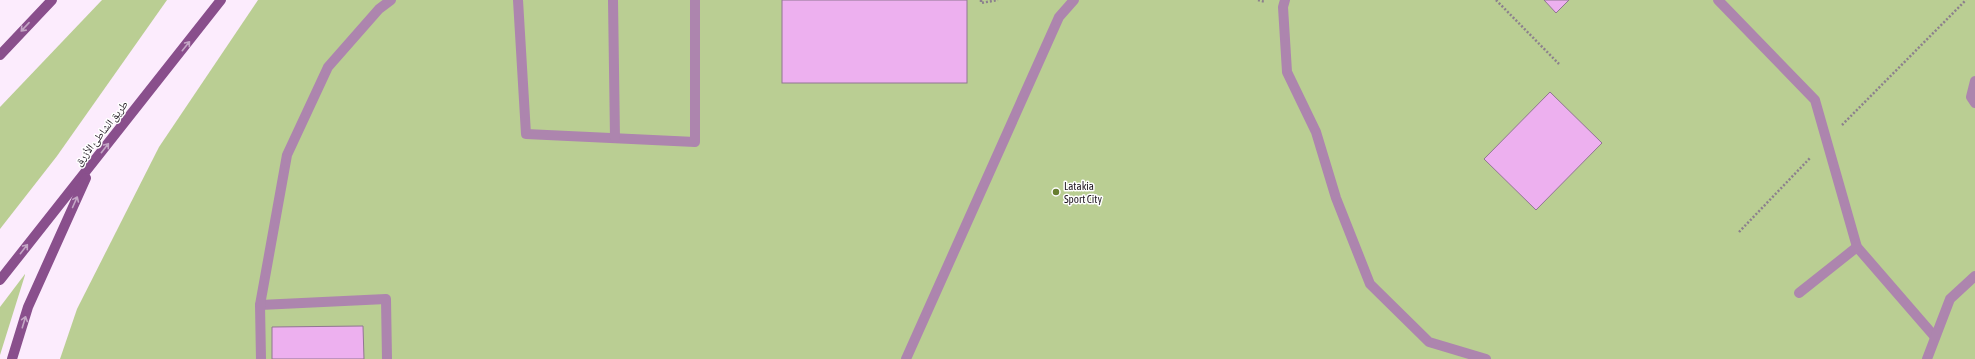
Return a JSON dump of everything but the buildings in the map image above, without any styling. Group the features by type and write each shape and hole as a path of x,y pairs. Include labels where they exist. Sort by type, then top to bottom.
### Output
{"main road":[{"path":"0,55 52,0"},
{"name":"طريق الشاطئ الأزرق","path":"0,280 221,0"},
{"path":"12,359 28,307 92,165"}],"lane":[{"path":"261,359 260,305 287,155 328,67 379,9 391,0"},
{"path":"518,0 526,134 695,142 695,0"},
{"path":"613,0 615,138"},
{"path":"906,359 1059,17 1074,0"},
{"path":"1285,0 1283,7 1287,72 1316,132 1336,198 1370,284 1429,342 1486,359"},
{"path":"1718,0 1815,100 1857,246 1935,337"},
{"path":"1975,81 1971,97 1975,103"},
{"path":"1799,293 1857,246"},
{"path":"1927,359 1950,299 1975,276"},
{"path":"260,305 386,299 387,359"}],"path":[{"path":"981,0 981,3 998,0"},
{"path":"1496,0 1559,64"},
{"path":"1739,232 1826,141 1966,0"}],"green space":[{"path":"102,0 167,0 57,156 0,229 0,107"},
{"name":"Latakia Sport City","path":"258,0 1975,0 1975,359 60,359 77,309 159,147"},
{"path":"25,275 0,355 0,307"}],"place":[{"name":"Latakia Sport City","path":"1056,192"}]}
